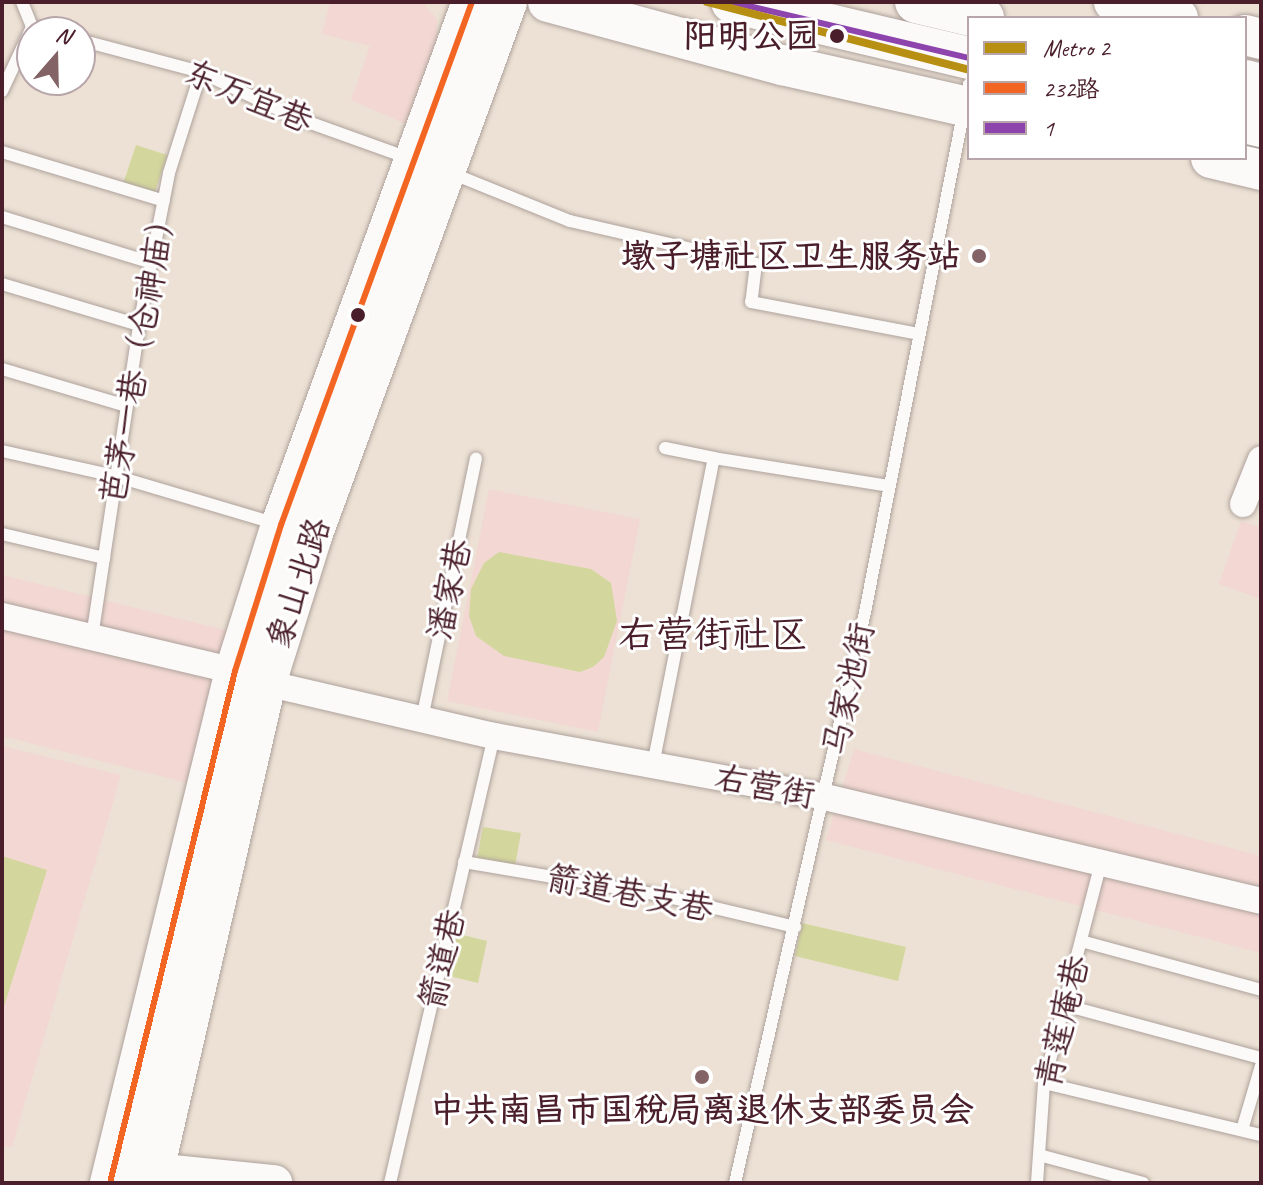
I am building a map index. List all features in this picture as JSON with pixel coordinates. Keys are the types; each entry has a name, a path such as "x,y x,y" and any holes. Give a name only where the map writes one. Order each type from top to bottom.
{"highway":[{"path":"732,2 967,58"},
{"path":"916,2 975,16"}],"main road":[{"name":"象山北路","path":"110,1183 250,677 312,536 430,166 472,2"},
{"name":"象山北路","path":"142,1179 281,525 430,166 507,2"},
{"path":"548,2 782,65 967,99"},
{"path":"1114,2 1170,16"},
{"path":"1219,160 1261,170"},
{"path":"142,1179 274,1183"}],"street":[{"path":"1243,504 1261,459"},
{"name":"右营街","path":"2,616 494,736 825,797 1261,901"}],"lane":[{"name":"东万宜巷","path":"96,44 201,72 294,117 430,166"},
{"path":"3,87 16,60"},
{"name":"芭茅一巷（仓神庙）","path":"92,637 139,325 164,201 201,72"},
{"name":"马家池街","path":"735,1183 825,797 967,99"},
{"path":"2,152 164,201"},
{"path":"430,166 570,221 756,264 751,302 919,334"},
{"path":"2,217 152,263"},
{"path":"2,284 139,325"},
{"path":"2,369 126,406"},
{"path":"665,448 889,486"},
{"path":"2,451 115,476 281,525"},
{"path":"653,765 714,458"},
{"name":"潘家巷","path":"422,719 476,459"},
{"path":"2,534 104,558"},
{"name":"箭道巷","path":"390,1183 494,736"},
{"name":"箭道巷支巷","path":"464,862 660,895 795,927"},
{"name":"青莲庵巷","path":"1037,1183 1044,1083 1101,862"},
{"path":"1081,941 1261,990"},
{"path":"1064,1005 1261,1058"},
{"path":"1242,1130 1261,1066"},
{"path":"1044,1083 1261,1135"},
{"path":"1039,1155 1143,1183"}],"shaded area":[{"path":"330,2 422,2 437,19 436,65 410,126 351,100 370,46 322,34"},
{"path":"489,489 640,519 598,732 447,701"},
{"path":"1241,521 1261,528 1261,599 1219,584"},
{"path":"2,575 258,638 216,790 2,736"},
{"path":"2,746 121,775 12,1147 2,1147"},
{"path":"854,749 1261,856 1261,953 826,840"}],"green space":[{"path":"136,145 167,155 154,195 123,184"},
{"path":"499,552 591,569 611,583 617,621 604,657 593,667 580,672 504,656 476,636 469,616 471,589 484,563"},
{"path":"483,827 521,833 515,866 477,859"},
{"path":"2,856 47,870 2,1013"},
{"path":"802,923 906,947 898,981 795,956"},
{"path":"455,933 487,941 478,983 445,975"}],"metro line":[{"name":"2","path":"707,2 967,69"}],"transit line":[{"name":"232路","path":"110,1183 235,671 281,525 472,2"},
{"name":"1","path":"732,2 967,58"}],"place":[{"name":"阳明公园","path":"837,36"},
{"name":"墩子塘社区卫生服务站","path":"979,256"},
{"name":"中共南昌市国税局离退休支部委员会","path":"702,1077"}],"district":[{"name":"右营街社区","path":"713,635"}]}
